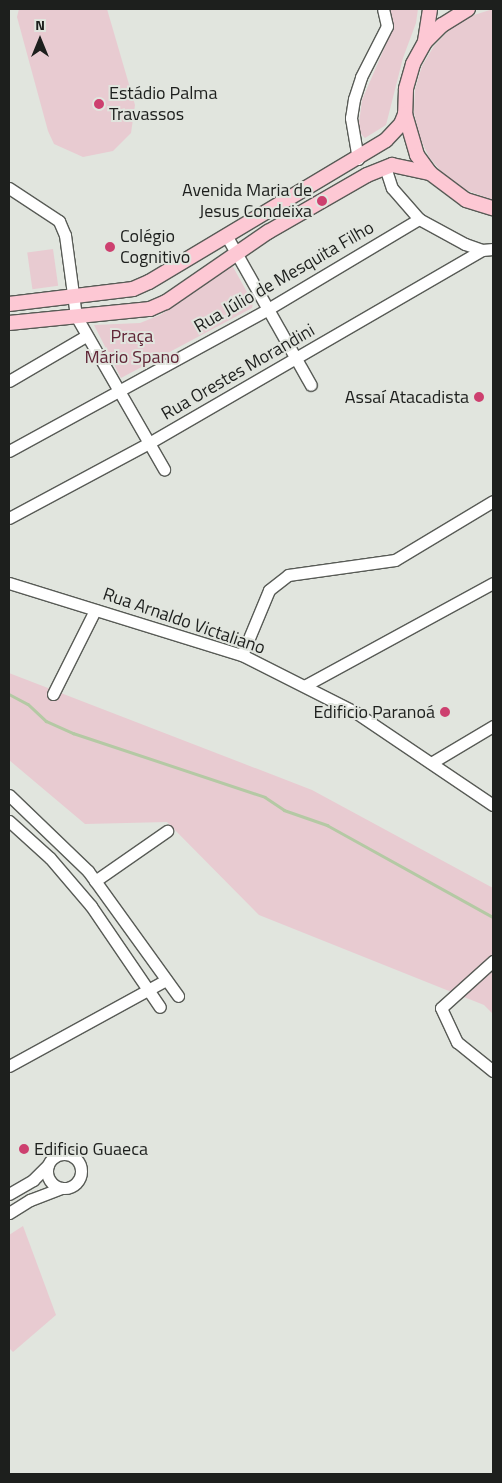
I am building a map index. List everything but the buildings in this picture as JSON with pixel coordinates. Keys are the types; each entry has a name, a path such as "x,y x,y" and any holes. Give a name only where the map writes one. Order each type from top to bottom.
{"main road":[{"path":"425,42 430,9"},
{"path":"468,9 442,25 425,42 413,64 406,89 405,114 417,155 430,173 466,200 493,208"},
{"path":"9,304 133,289 358,159 395,133 405,114"},
{"path":"9,323 127,313 166,302 236,252 385,167 412,167 430,173"}],"street":[{"path":"358,159 353,140 353,109 361,77 387,26 383,9"},
{"path":"385,167 392,188 419,219 438,232 488,250"},
{"path":"9,188 21,198 59,221 65,235 76,316 164,469"},
{"path":"9,201 21,198"},
{"name":"Rua Júlio de Mesquita Filho","path":"9,451 118,389 268,309 419,219"},
{"path":"226,235 295,360 311,385"},
{"name":"Rua Orestes Morandini","path":"9,518 149,443 488,250"},
{"path":"9,381 86,336"},
{"path":"242,656 269,590 276,582 288,575 395,560 493,502"},
{"name":"Rua Arnaldo Victaliano","path":"9,583 242,656 306,685 354,712 493,805"},
{"path":"306,685 493,583"},
{"path":"52,694 95,610"},
{"path":"430,763 493,726"},
{"path":"9,795 54,836 96,881 178,996"},
{"path":"9,821 50,858 91,906 160,1008"},
{"path":"96,881 167,831"},
{"path":"493,962 441,1008 457,1042 493,1071"},
{"path":"9,1066 166,980"},
{"path":"9,1192 33,1180 48,1164 61,1154 77,1160 81,1170 78,1181 30,1200 9,1212"},
{"path":"48,1164 50,1180 62,1188"}],"green space":[{"path":"19,9 107,9 135,105 131,133 113,151 83,157 54,144 48,131 17,17"},
{"path":"390,9 418,9 416,23 403,58 386,125 365,138 358,131 362,100 393,28"},
{"path":"493,9 493,200 463,189 444,175 429,157 419,136 414,112 415,89 422,66 434,46 450,29 471,16"},
{"path":"53,249 58,286 32,289 27,253"},
{"name":"Praça Mário Spano","path":"232,265 253,303 252,308 121,378 94,325 140,323 160,315"},
{"path":"9,673 312,790 493,888 493,1014 484,1005 259,915 167,822 85,824 9,760"},
{"path":"23,1226 56,1315 13,1352 9,1348 9,1235"}],"waterway":[{"path":"9,694 28,704 46,721 73,733 265,797 284,810 327,825 493,917"}],"place":[{"name":"Estádio Palma Travassos","path":"99,104"},
{"name":"Avenida Maria de Jesus Condeixa","path":"322,201"},
{"name":"Colégio Cognitivo","path":"110,247"},
{"name":"Assaí Atacadista","path":"479,397"},
{"name":"Edificio Paranoá","path":"445,712"},
{"name":"Edificio Guaeca","path":"24,1149"}]}
